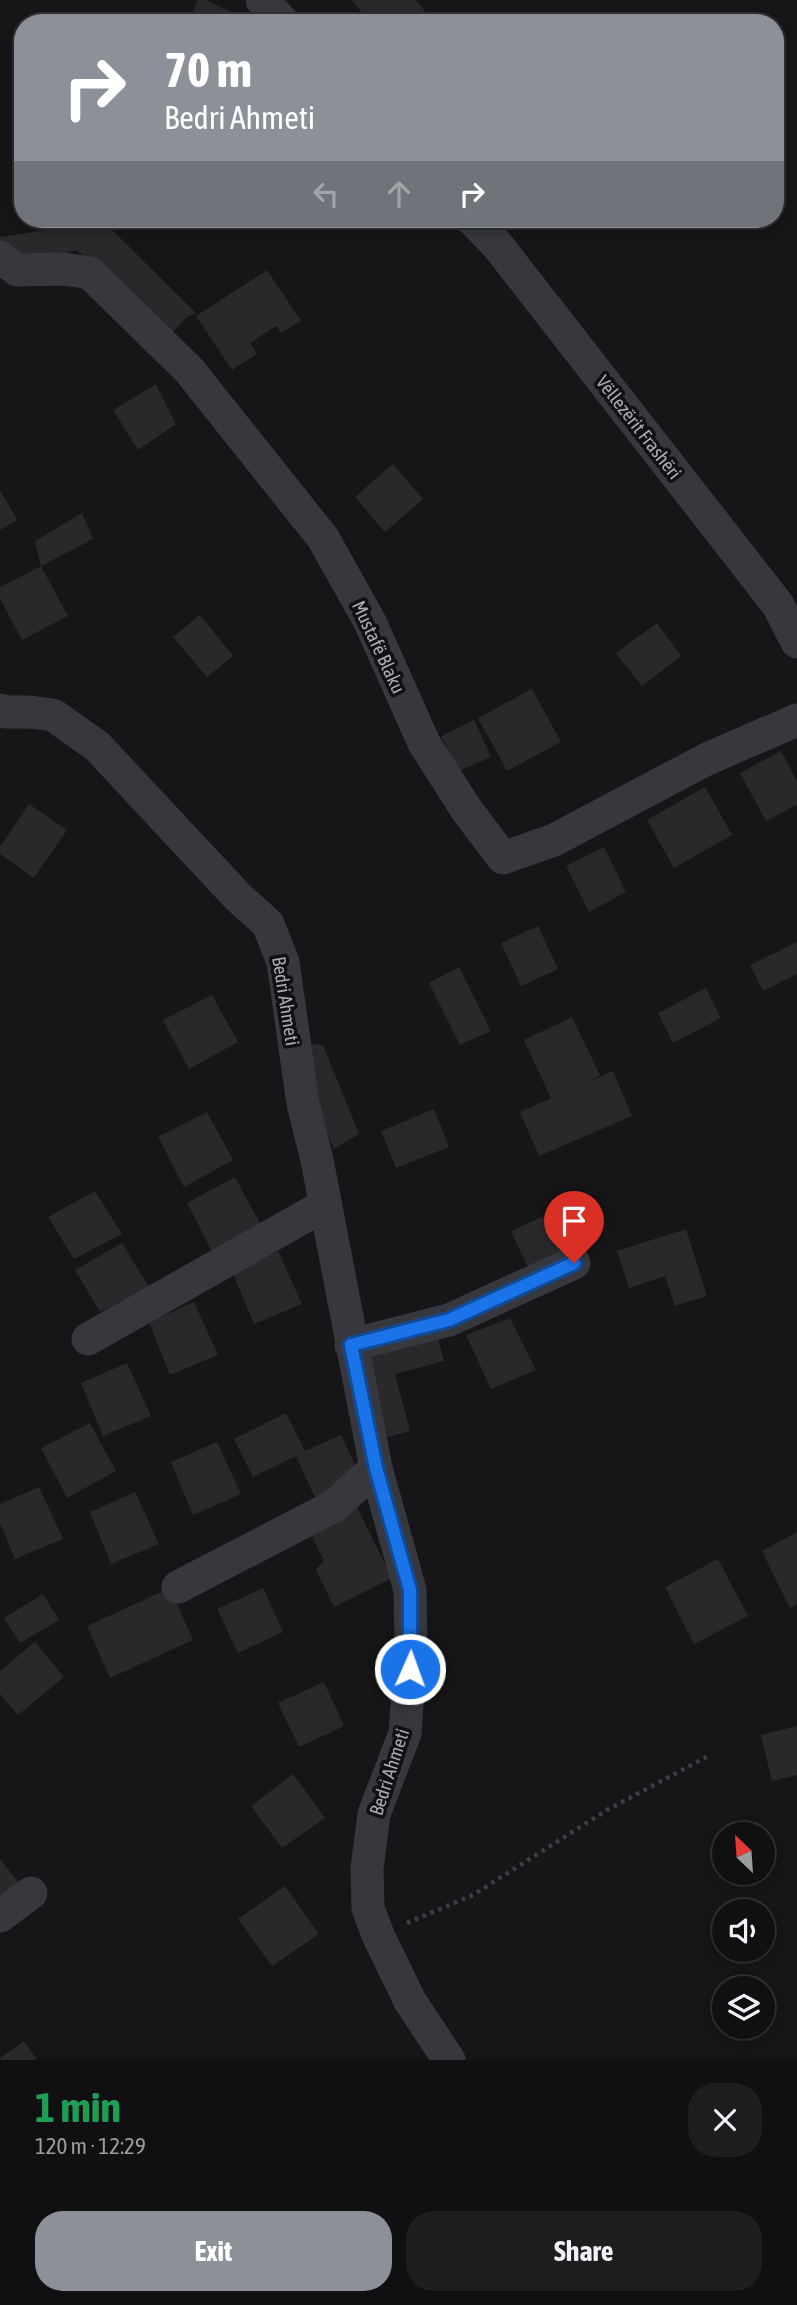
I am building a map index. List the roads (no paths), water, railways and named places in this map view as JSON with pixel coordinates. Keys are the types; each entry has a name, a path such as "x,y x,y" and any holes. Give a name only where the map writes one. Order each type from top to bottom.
{"street":[{"path":"262,0 275,14"},
{"name":"Vëllezërit Frashëri","path":"481,228 498,246 778,605 797,642"},
{"name":"Mustafë Blaku","path":"0,257 17,270 64,269 90,273 189,370 323,538 370,622 424,743 466,809 503,858 554,840 707,759 797,720"},
{"name":"Bedri Ahmeti","path":"0,710 53,715 97,746 237,897 268,924 283,962 303,1104 351,1345 376,1468 410,1590 411,1647 405,1733 374,1814 368,1868 368,1908 410,2001 449,2060"},
{"path":"88,1339 325,1205"},
{"path":"351,1345 449,1320 574,1263"},
{"path":"178,1587 334,1506 376,1468"},
{"path":"0,1916 31,1894"}]}
